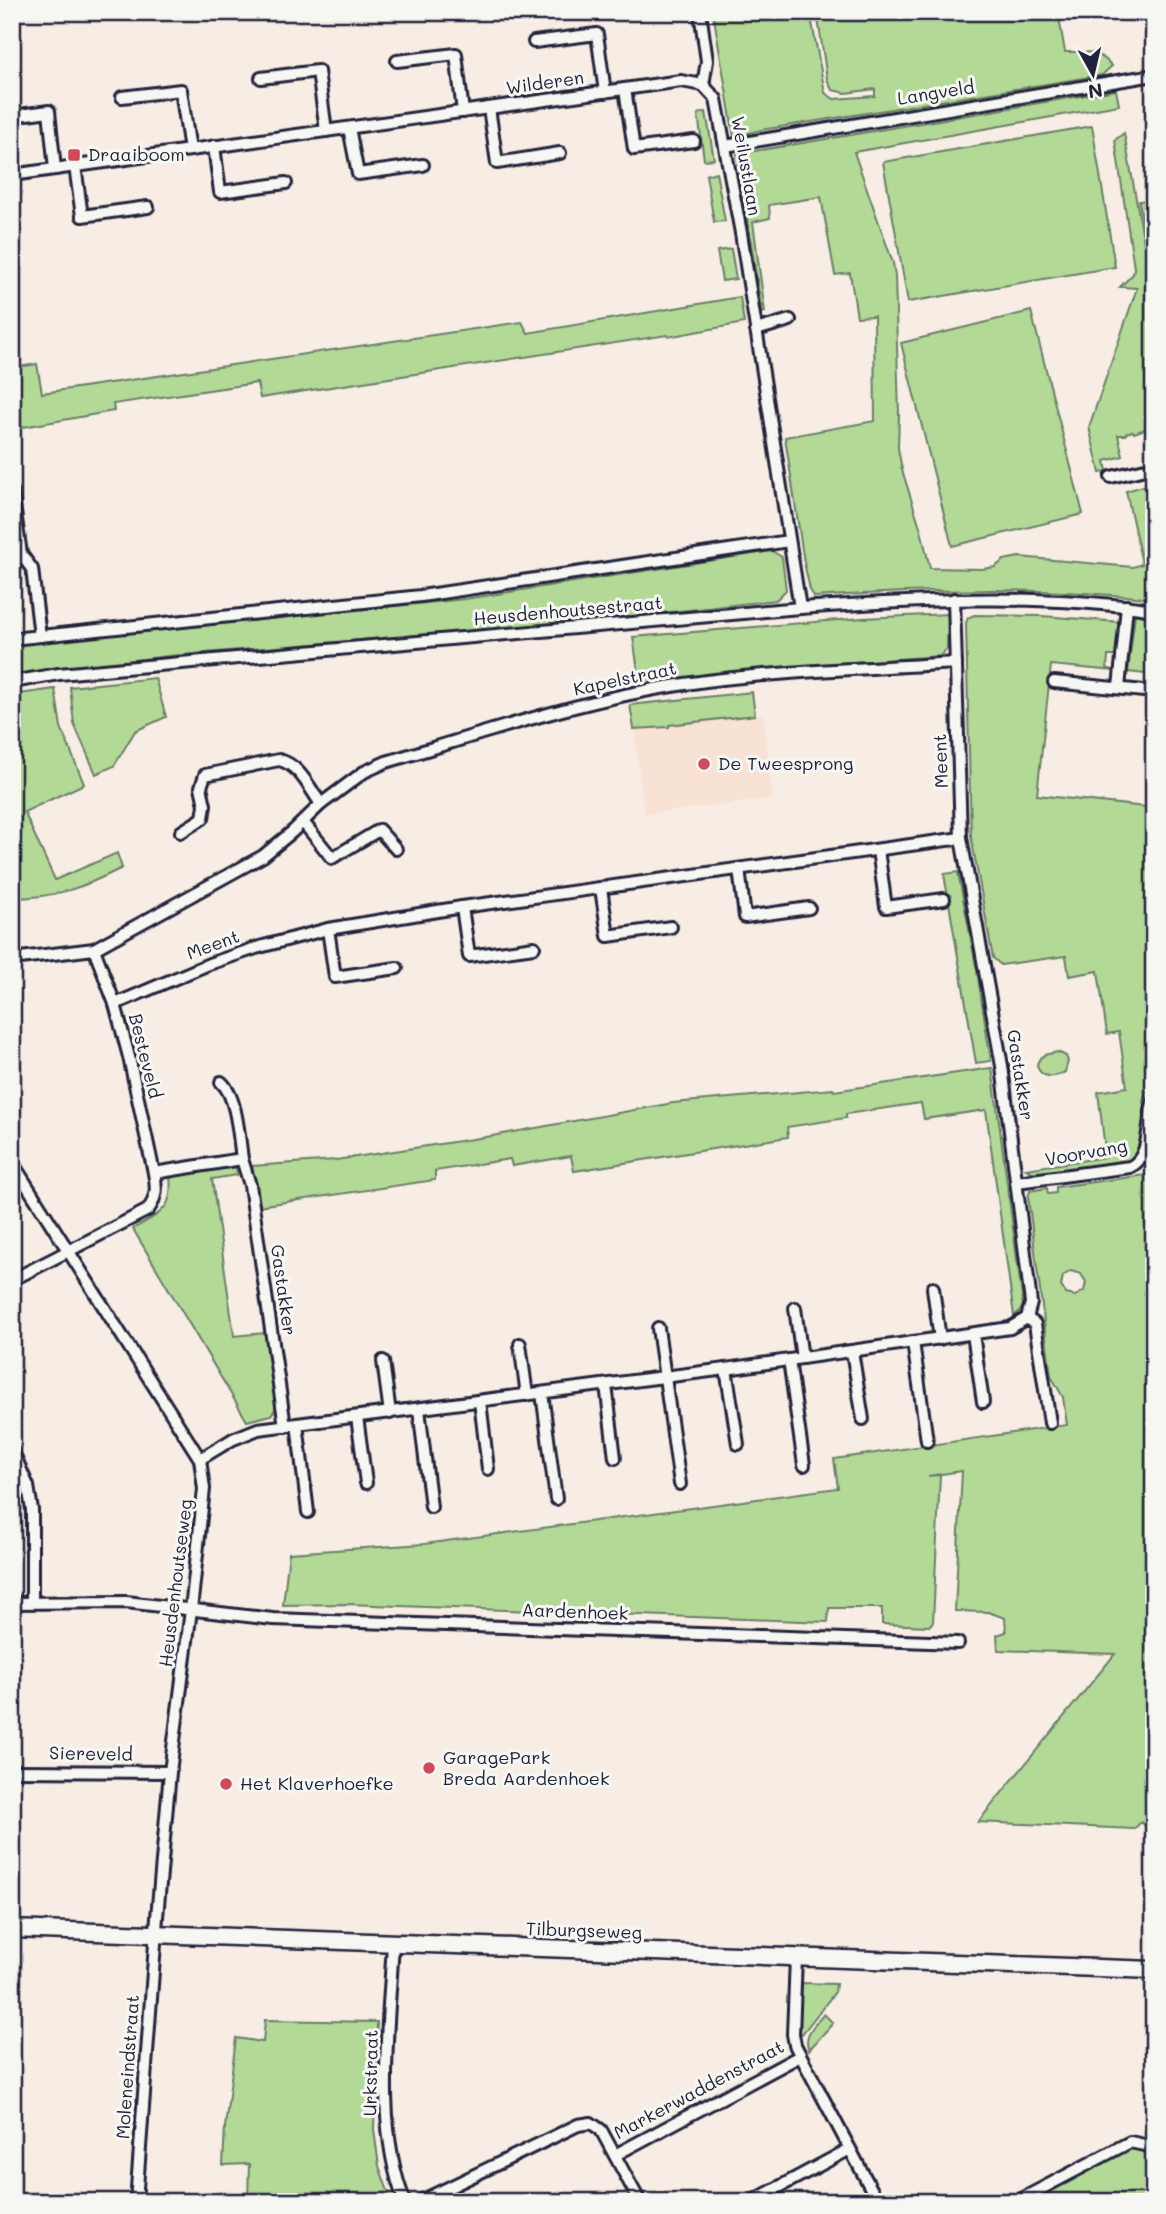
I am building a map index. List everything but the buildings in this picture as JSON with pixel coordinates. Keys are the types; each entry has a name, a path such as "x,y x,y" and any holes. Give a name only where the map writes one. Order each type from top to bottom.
{"main road":[{"name":"Tilburgseweg","path":"12,1929 1154,1970"}],"street":[{"path":"700,12 707,61 703,85"},
{"name":"Wilderen","path":"534,42 597,34 606,92"},
{"path":"397,61 456,54 463,112"},
{"path":"261,79 318,71 326,131"},
{"name":"Langveld","path":"725,146 1154,75"},
{"name":"Wilderen","path":"12,174 681,81 703,85"},
{"name":"Weilustlaan","path":"703,85 716,99 725,146 800,608"},
{"path":"625,89 635,149 694,141"},
{"path":"122,97 181,90 190,150"},
{"name":"Wilderen","path":"489,108 497,163 561,153"},
{"path":"12,116 49,111 55,169"},
{"path":"349,128 358,174 423,165"},
{"path":"214,146 220,192 286,183"},
{"path":"75,166 82,216 148,206"},
{"path":"756,330 790,320"},
{"path":"1111,477 1154,467"},
{"path":"12,491 21,554 32,569 40,636"},
{"name":"Heusdenhoutsestraat","path":"12,639 427,596 789,541"},
{"name":"Heusdenhoutsestraat","path":"12,682 112,669 800,608 1007,598 1154,610"},
{"name":"Meent","path":"114,1004 209,964 328,929 462,907 961,838 954,599"},
{"path":"1119,688 1127,606"},
{"name":"Kapelstraat","path":"12,959 94,949 263,856 321,804 364,772 386,762 581,705 685,684 956,663"},
{"path":"1054,682 1154,692"},
{"path":"181,832 203,818 205,805 201,787 205,775 279,760 294,767 321,804"},
{"path":"303,822 332,858 379,830 396,849"},
{"name":"Gastakker","path":"961,838 1002,1066 1031,1303 1027,1318 1035,1324 1050,1423"},
{"path":"878,850 886,907 944,899"},
{"path":"739,869 745,917 809,908"},
{"path":"601,888 608,936 671,927"},
{"path":"462,907 469,956 534,947"},
{"path":"328,929 335,977 397,968"},
{"name":"Besteveld","path":"69,1252 148,1210 155,1200 155,1173 129,1057 94,949"},
{"path":"155,1173 242,1159 233,1106 227,1088 221,1082"},
{"name":"Voorvang","path":"1017,1182 1138,1164 1143,1156 1154,1100"},
{"name":"Gastakker","path":"242,1159 250,1185 307,1512"},
{"name":"Heusdenhoutseweg","path":"12,1162 200,1459 204,1489 170,1772 155,1935"},
{"path":"12,1280 69,1252"},
{"path":"933,1288 940,1339"},
{"path":"795,1308 802,1358"},
{"path":"200,1459 233,1439 258,1429 940,1339 1010,1328 1027,1318"},
{"path":"658,1328 680,1484"},
{"path":"973,1334 983,1402"},
{"path":"913,1342 927,1441"},
{"path":"520,1344 527,1395"},
{"path":"852,1351 863,1419"},
{"path":"789,1360 804,1465"},
{"path":"383,1361 390,1413"},
{"path":"726,1369 738,1444"},
{"path":"606,1385 615,1458"},
{"path":"542,1393 556,1499"},
{"path":"480,1401 488,1469"},
{"path":"419,1409 431,1507"},
{"path":"357,1417 366,1483"},
{"path":"12,1450 28,1486 32,1510 32,1602"},
{"name":"Aardenhoek","path":"12,1603 126,1602 273,1619 958,1643"},
{"name":"Siereveld","path":"12,1771 170,1772"},
{"name":"Moleneindstraat","path":"136,2202 155,1935"},
{"name":"Urkstraat","path":"393,1943 386,2098 391,2152 397,2183 405,2202"},
{"path":"796,1958 793,2034 800,2056 878,2202"},
{"name":"Markerwaddenstraat","path":"615,2155 800,2056"},
{"path":"419,2202 578,2126 591,2123 601,2130 640,2202"},
{"path":"1016,2202 1130,2142 1154,2147"},
{"path":"751,2202 850,2149"}],"shaded area":[{"name":"De Tweesprong","path":"763,714 773,799 644,814 634,729"}],"green space":[{"path":"713,12 810,12 825,93 834,99 875,96 875,89 846,93 832,90 827,79 817,12 1058,12 1065,52 1096,54 1112,66 1102,75 761,130 734,137"},
{"path":"1116,90 1119,105 854,152 893,263 898,448 930,568 982,569 995,567 1004,560 1019,557 1133,567 1142,564 1126,491 1154,483 1154,599 1069,592 984,590 814,597 804,562 785,437 875,421 874,316 857,317 850,273 835,275 821,197 769,205 770,218 753,222 765,312 762,313 737,154"},
{"path":"706,112 714,159 704,160 698,114"},
{"path":"1092,126 1115,267 908,302 883,162"},
{"path":"1124,133 1147,259 1139,201 1154,199 1154,426 1118,435 1123,456 1105,461 1107,471 1100,473 1089,427 1137,288 1120,287 1133,274 1134,268 1115,140"},
{"path":"716,172 725,221 714,222 706,175"},
{"path":"731,249 736,279 722,281 717,251"},
{"path":"740,297 744,323 668,337 667,335 260,398 257,383 113,404 114,411 12,429 12,368 37,364 42,393 522,322 528,333"},
{"path":"1031,311 1083,514 952,546 901,343"},
{"path":"772,551 782,557 786,590 776,600 600,620 168,656 12,675 12,645 465,599"},
{"path":"948,614 947,649 940,656 785,667 640,684 633,637 863,618"},
{"path":"1135,614 1154,617 1154,675 1128,672"},
{"path":"974,615 1042,616 1120,622 1116,656 1108,656 1107,668 1115,671 1051,665 1037,795 1154,808 1154,1085 1144,1098 1143,1103 1147,1104 1138,1153 1130,1162 1036,1174 1026,1169 1106,1157 1098,1092 1127,1087 1119,1032 1107,1034 1098,971 1069,976 1066,956 1001,965 993,958 971,836 966,623 968,618"},
{"path":"155,678 166,717 135,731 114,766 96,774 74,724 70,687"},
{"path":"55,689 61,727 84,784 24,812 55,880 117,853 122,868 69,890 42,896 12,898 12,695"},
{"path":"752,692 755,715 634,729 630,705"},
{"path":"958,872 991,1061 976,1063 944,874"},
{"path":"1058,1052 1066,1056 1068,1061 1065,1072 1052,1076 1041,1073 1037,1065 1040,1059 1044,1055"},
{"path":"992,1068 1023,1305 1014,1316 986,1110 924,1119 921,1103 846,1114 846,1118 787,1127 788,1137 574,1171 571,1156 512,1166 510,1159 435,1171 435,1180 258,1206 252,1166 336,1160 492,1136 673,1103 834,1091"},
{"path":"236,1167 237,1175 212,1179 234,1336 265,1333 276,1408 271,1415 247,1421 133,1229 163,1210 170,1197 170,1176"},
{"path":"1154,1174 1154,1833 1141,1822 1134,1829 978,1822 1115,1654 998,1650 997,1635 1006,1632 1005,1618 988,1612 955,1611 962,1471 928,1476 940,1475 933,1622 929,1626 882,1624 882,1608 829,1608 828,1622 347,1604 283,1605 289,1553 424,1544 838,1488 834,1459 1067,1425 1063,1397 1051,1376 1028,1197 1030,1191 1047,1188 1048,1194 1056,1193 1056,1187","holes":["1071,1271 1081,1274 1086,1282 1084,1291 1075,1296 1066,1294 1061,1286 1063,1276"]},
{"path":"802,1983 836,1984 835,1992 802,2034 799,2032"},
{"path":"824,2014 833,2023 809,2050 808,2035"},
{"path":"265,2020 377,2022 374,2130 379,2166 389,2194 386,2202 248,2202 249,2164 223,2165 236,2038 263,2042"},
{"path":"1137,2148 1154,2151 1154,2202 1028,2202 1127,2150"}],"place":[{"name":"Draaiboom","path":"74,155"},
{"name":"De Tweesprong","path":"704,764"},
{"name":"GaragePark Breda Aardenhoek","path":"429,1768"},
{"name":"Het Klaverhoefke","path":"226,1784"}]}
